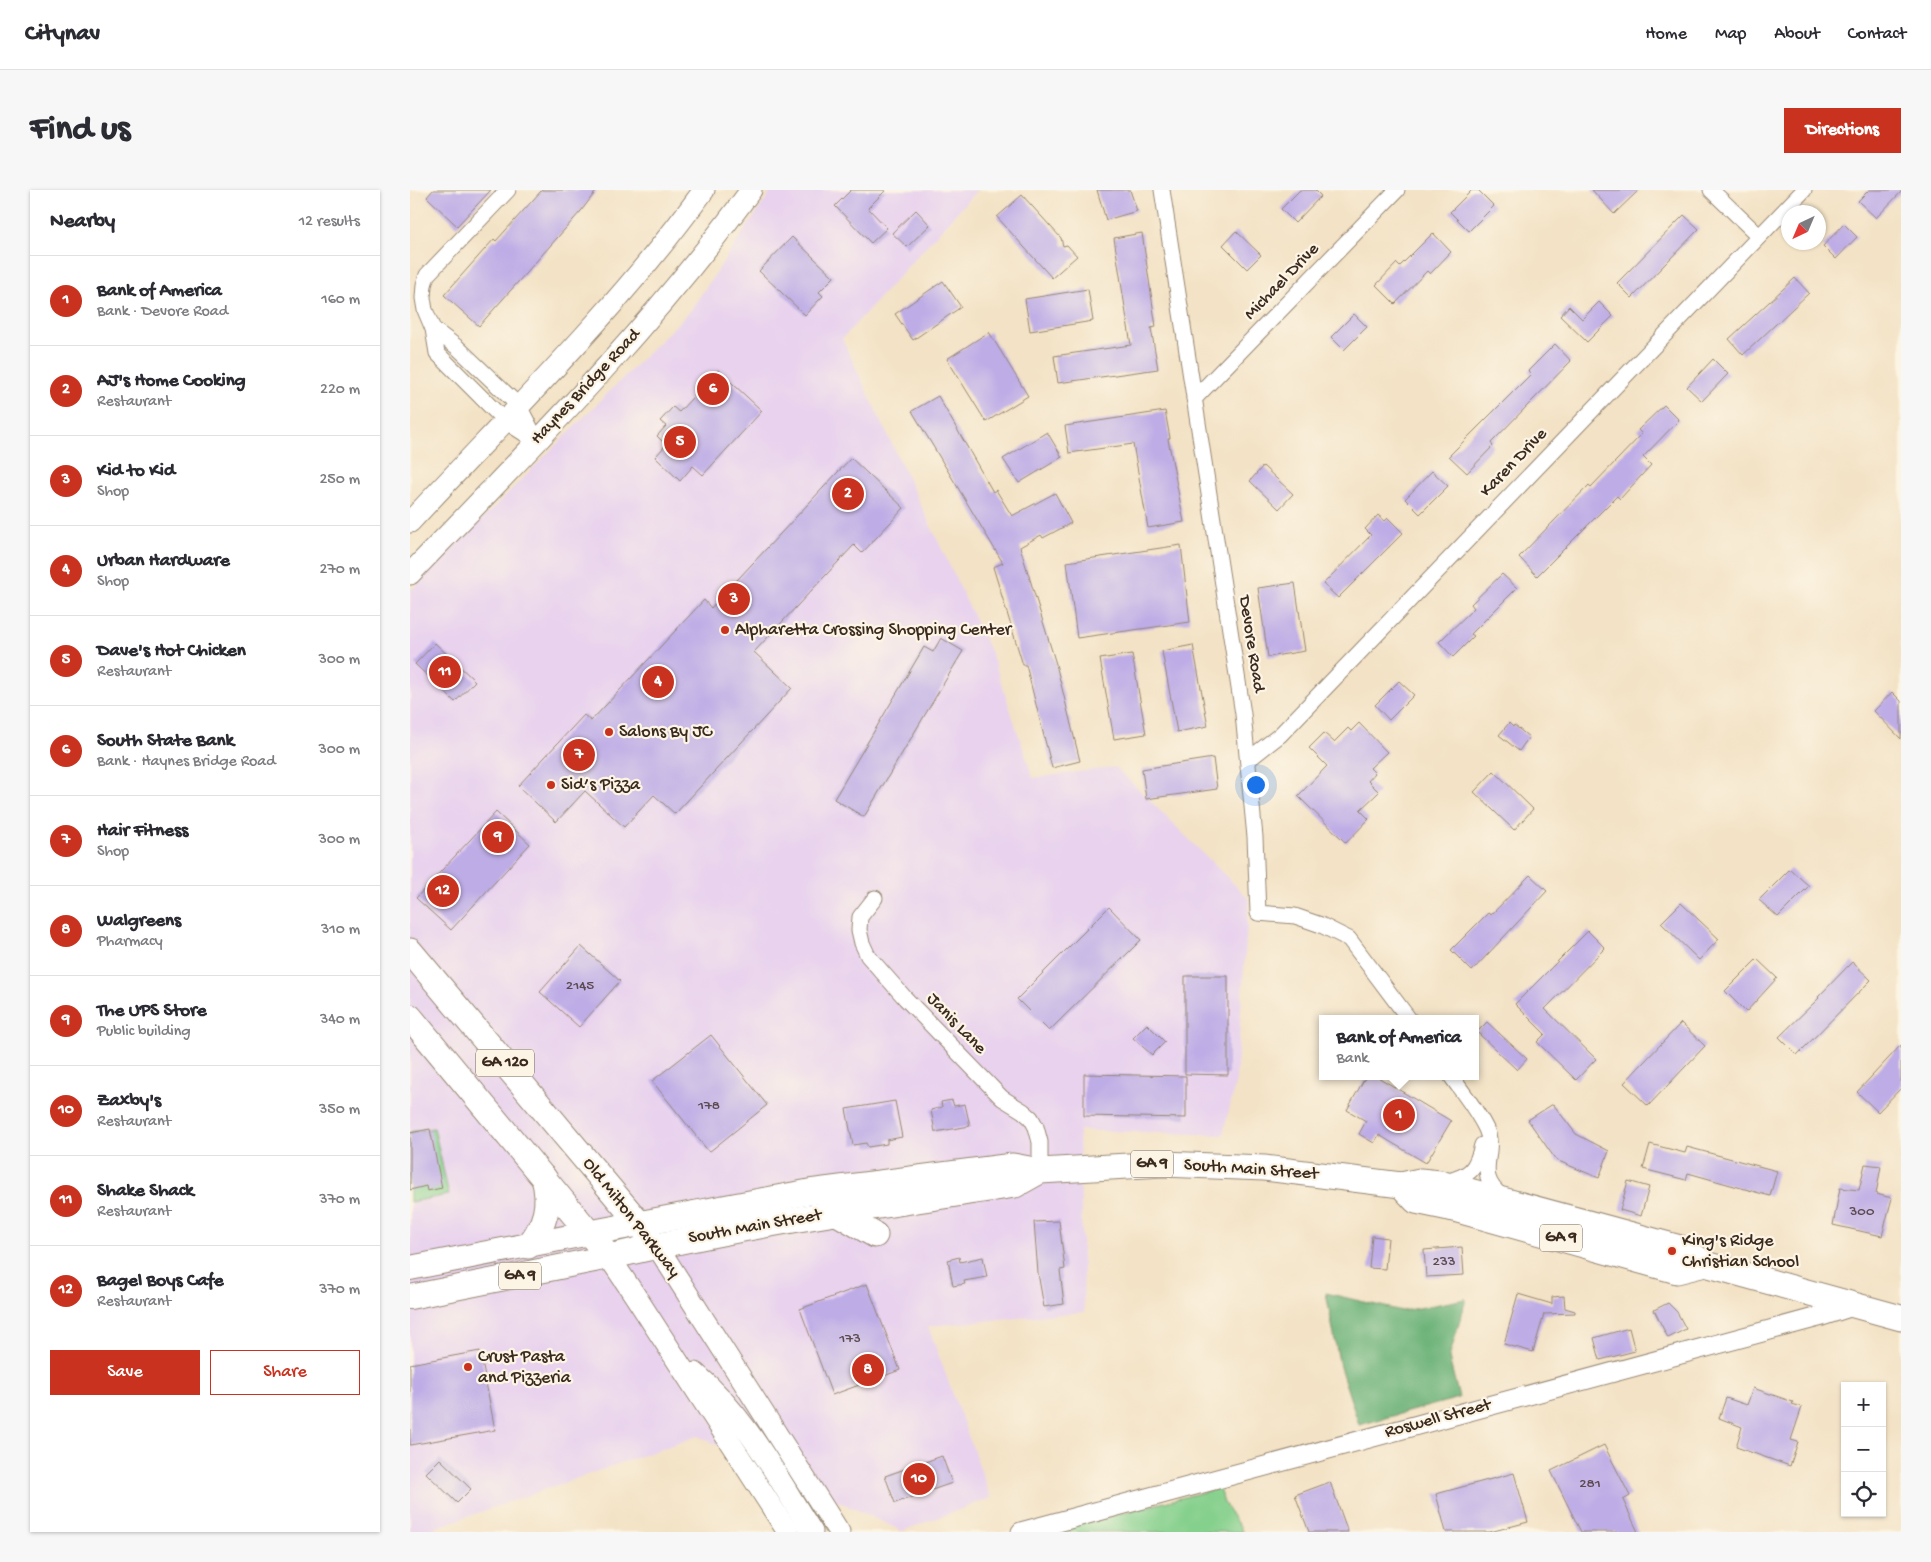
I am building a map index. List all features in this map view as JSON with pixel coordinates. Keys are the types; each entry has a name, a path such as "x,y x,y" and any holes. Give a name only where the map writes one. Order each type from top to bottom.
{"highway":[{"name":"Old Milton Parkway","path":"410,951 657,1246"},
{"name":"GA 120","path":"410,1017 609,1257"},
{"name":"South Main Street","path":"590,1233 808,1192 896,1179 1013,1166 1040,1171 1163,1164 1264,1168 1401,1185 1420,1180 1440,1183 1684,1249 1706,1264 1901,1318"},
{"name":"South Main Street","path":"609,1257 739,1229 836,1212 1015,1185 1040,1171"},
{"path":"528,1246 541,1228 545,1218 547,1195 544,1178"},
{"name":"South Main Street","path":"1401,1185 1416,1201 1472,1214 1677,1271 1706,1264"},
{"path":"836,1212 875,1235"}],"main road":[{"name":"Haynes Bridge Road","path":"410,522 630,283 704,190"},
{"name":"Haynes Bridge Road","path":"410,574 659,308 722,230 751,190"},
{"name":"South Main Street","path":"410,1268 590,1233"},
{"name":"Old Milton Parkway","path":"657,1246 839,1532"},
{"name":"South Main Street","path":"410,1296 609,1257"},
{"path":"609,1257 788,1532"},
{"path":"680,1364 707,1384 735,1414 812,1532"}],"street":[{"path":"508,190 427,275 423,298 425,310 433,329 437,352 512,413"},
{"name":"Devore Road","path":"1162,190 1242,704 1255,837 1258,913 1295,916 1321,925 1349,939 1406,1015"},
{"name":"Michael Drive","path":"1194,399 1397,190"},
{"path":"1712,190 1759,236"},
{"name":"Karen Drive","path":"1248,760 1280,735 1804,190"},
{"path":"433,329 457,347 536,441"},
{"name":"Janis Lane","path":"875,898 860,917 859,930 868,956 905,998 1002,1098 1031,1118 1036,1127 1040,1142 1040,1171"},
{"path":"1454,1080 1487,1129 1489,1141 1486,1172 1491,1185 1508,1201"},
{"path":"1440,1183 1462,1178 1475,1166 1487,1129"},
{"name":"Roswell Street","path":"1021,1532 1822,1316 1853,1306"}],"shaded area":[{"path":"772,190 977,190 842,339 992,655 1033,778 1116,767 1249,899 1236,1080 1223,1135 1079,1130 1084,1312 928,1326 991,1498 902,1531 698,1436 423,1532 410,1532 410,591 690,311"}],"green space":[{"path":"434,1128 449,1195 410,1202 410,1132"},
{"path":"1326,1293 1402,1311 1466,1299 1449,1358 1459,1398 1359,1425 1340,1367"},
{"path":"1219,1488 1224,1503 1243,1532 1058,1532 1079,1524"}],"building":[{"path":"433,190 491,190 457,226 427,197"},
{"path":"542,190 597,190 581,211 479,326 444,295 494,239 496,241"},
{"path":"851,190 886,190 868,208 887,228 871,243 835,206"},
{"path":"1097,190 1130,190 1137,211 1106,220"},
{"path":"1300,190 1315,190 1321,196 1295,223 1281,209"},
{"path":"1472,190 1478,190 1494,206 1469,231 1450,212"},
{"path":"1592,190 1639,190 1614,214"},
{"path":"1869,190 1901,190 1901,192 1876,218 1858,201"},
{"path":"1022,195 1061,238 1063,246 1067,245 1077,256 1052,278 997,217"},
{"path":"916,210 930,225 907,247 892,233"},
{"path":"1684,215 1699,229 1632,298 1617,283"},
{"path":"1844,224 1857,237 1836,259 1826,249 1826,243"},
{"path":"1236,231 1261,255 1247,269 1223,245"},
{"path":"1142,233 1156,327 1151,328 1158,369 1058,383 1054,356 1131,345 1114,238"},
{"path":"1433,233 1451,252 1430,274 1427,271 1395,304 1376,285 1397,263 1400,266"},
{"path":"792,237 834,277 819,292 823,296 805,315 759,271"},
{"path":"1795,278 1809,293 1743,355 1729,339"},
{"path":"943,281 961,307 913,340 895,314"},
{"path":"1088,289 1093,321 1030,331 1025,299"},
{"path":"1599,302 1613,316 1587,342 1560,316 1569,306 1582,319"},
{"path":"1354,314 1367,327 1344,350 1331,337"},
{"path":"989,332 1028,396 986,422 947,359"},
{"path":"1555,344 1571,361 1491,443 1493,446 1467,473 1449,456 1531,374 1528,371"},
{"path":"1713,359 1728,374 1702,401 1687,387"},
{"path":"718,370 762,411 703,475 693,466 680,481 655,457 666,445 657,436 666,426 660,421 673,407 679,412"},
{"path":"938,396 993,492 996,490 1012,516 1055,493 1071,523 1043,538 1041,535 1020,547 1056,664 1080,761 1052,768 1026,665 1023,665 993,567 1003,563 912,411"},
{"path":"1664,405 1679,420 1643,457 1651,465 1620,499 1617,496 1537,576 1519,557 1642,434 1638,430"},
{"path":"1165,411 1170,438 1168,439 1184,522 1148,528 1133,444 1069,453 1065,426"},
{"path":"1047,432 1062,457 1019,483 1003,459"},
{"name":"Alpharetta Crossing Shopping Center","path":"851,458 904,508 862,553 854,545 754,652 792,688 675,814 654,795 624,827 585,791 556,822 518,786 584,715 591,721 704,600 711,608"},
{"path":"1263,466 1293,494 1279,509 1250,481"},
{"path":"1432,471 1448,486 1420,514 1405,499"},
{"path":"1378,515 1385,521 1388,518 1403,533 1338,598 1323,584 1371,535 1365,529"},
{"path":"1181,545 1190,622 1077,638 1067,562"},
{"path":"1502,574 1517,588 1471,634 1474,636 1453,657 1439,642 1474,608 1471,604"},
{"path":"1295,583 1305,651 1268,657 1258,588"},
{"path":"941,638 963,651 864,817 834,799 924,647 933,652"},
{"path":"435,643 475,681 455,702 415,664"},
{"path":"1193,645 1208,726 1177,732 1162,651"},
{"path":"1132,654 1146,734 1114,739 1100,659"},
{"path":"1399,681 1414,695 1389,720 1375,705"},
{"path":"1892,692 1901,701 1901,739 1874,711"},
{"path":"1359,723 1387,752 1370,768 1375,773 1368,781 1379,792 1360,810 1369,819 1346,843 1298,796 1327,766 1309,748 1324,733 1334,742 1348,728 1351,731"},
{"path":"1509,723 1529,737 1519,751 1499,735"},
{"path":"1213,758 1217,789 1146,799 1142,769"},
{"path":"1494,771 1533,809 1514,830 1474,792"},
{"path":"496,812 530,844 451,930 416,898"},
{"path":"1790,869 1809,886 1778,917 1759,900"},
{"path":"1530,875 1547,891 1472,971 1451,950 1488,913 1491,915"},
{"path":"1681,903 1719,939 1699,960 1661,923"},
{"path":"1109,907 1141,940 1049,1031 1017,999"},
{"path":"1588,931 1605,948 1545,1009 1596,1059 1576,1080 1537,1042 1545,1034 1515,1004"},
{"path":"581,946 620,981 579,1027 540,992"},
{"path":"1757,959 1777,978 1746,1012 1725,991"},
{"path":"1852,962 1871,980 1797,1055 1779,1037"},
{"path":"1185,976 1228,976 1228,1075 1185,1074"},
{"path":"1487,1022 1527,1059 1517,1070 1479,1034 1479,1030"},
{"path":"1681,1023 1705,1046 1648,1106 1624,1083"},
{"path":"1147,1024 1165,1042 1152,1055 1133,1038"},
{"path":"711,1035 767,1105 709,1152 652,1081"},
{"path":"1901,1045 1901,1088 1878,1112 1857,1092"},
{"path":"1084,1074 1186,1076 1186,1118 1084,1116"},
{"path":"1364,1080 1383,1080 1451,1121 1426,1163 1379,1135 1374,1143 1359,1134 1366,1121 1347,1110"},
{"path":"952,1100 954,1106 965,1104 970,1126 935,1132 931,1110 942,1107 941,1102"},
{"path":"895,1101 902,1137 887,1140 887,1144 868,1147 866,1143 853,1145 846,1109"},
{"path":"1553,1104 1576,1134 1609,1151 1599,1178 1556,1160 1528,1120"},
{"path":"430,1129 442,1188 427,1191 426,1186 410,1190 410,1133"},
{"path":"1650,1144 1685,1153 1687,1147 1777,1171 1770,1196 1688,1173 1686,1180 1643,1169"},
{"path":"1865,1164 1881,1166 1876,1194 1892,1198 1882,1236 1833,1225 1840,1188 1859,1190"},
{"path":"1628,1181 1649,1187 1641,1216 1620,1210"},
{"path":"1059,1221 1065,1269 1060,1270 1064,1304 1044,1307 1038,1273 1034,1222"},
{"path":"1372,1236 1388,1238 1385,1269 1369,1268"},
{"path":"1462,1247 1464,1275 1426,1277 1424,1250"},
{"path":"959,1257 960,1262 983,1257 987,1277 964,1281 965,1284 953,1286 948,1260"},
{"path":"867,1284 900,1370 832,1395 800,1309"},
{"path":"1518,1294 1552,1304 1552,1297 1564,1296 1565,1308 1575,1311 1575,1313 1544,1314 1533,1352 1504,1344"},
{"path":"1668,1303 1677,1312 1686,1329 1668,1338 1654,1310"},
{"path":"1629,1328 1635,1351 1600,1360 1594,1338"},
{"path":"480,1351 495,1430 410,1445 410,1364"},
{"path":"1753,1388 1802,1407 1791,1440 1798,1442 1790,1466 1736,1447 1742,1427 1719,1418 1726,1398 1747,1405"},
{"path":"1604,1445 1630,1496 1623,1500 1638,1532 1581,1532 1551,1471"},
{"path":"942,1456 952,1483 895,1503 885,1476"},
{"path":"440,1459 471,1489 457,1503 426,1473"},
{"path":"1514,1473 1528,1522 1490,1532 1446,1532 1436,1494"},
{"path":"1330,1482 1348,1532 1309,1532 1295,1495"}],"place":[{"name":"South State Bank","path":"713,389"},
{"name":"Dave's Hot Chicken","path":"680,442"},
{"name":"AJ's Home Cooking","path":"848,494"},
{"name":"Kid to Kid","path":"734,599"},
{"name":"Alpharetta Crossing Shopping Center","path":"725,630"},
{"name":"Shake Shack","path":"445,672"},
{"name":"Urban Hardware","path":"658,682"},
{"name":"Salons By JC","path":"609,732"},
{"name":"Hair Fitness","path":"579,755"},
{"name":"Sid’s Pizza","path":"551,785"},
{"name":"The UPS Store","path":"498,837"},
{"name":"Bagel Boys Cafe","path":"443,891"},
{"name":"Bank of America","path":"1399,1115"},
{"name":"King's Ridge Christian School","path":"1672,1251"},
{"name":"Crust Pasta and Pizzeria","path":"468,1367"},
{"name":"Walgreens","path":"868,1370"},
{"name":"Zaxby's","path":"919,1479"}]}
